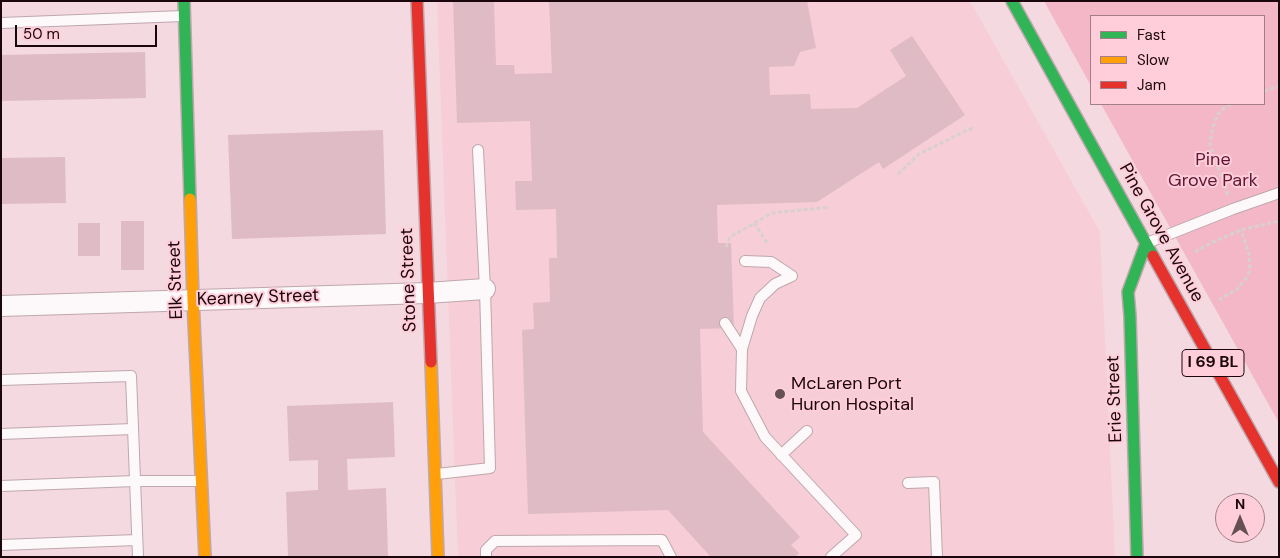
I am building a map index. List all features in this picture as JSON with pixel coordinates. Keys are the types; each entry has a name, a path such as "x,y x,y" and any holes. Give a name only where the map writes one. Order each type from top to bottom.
{"street":[{"name":"Elk Street","path":"184,1 193,300 205,557"},
{"name":"Stone Street","path":"417,1 438,557"},
{"name":"Pine Grove Avenue","path":"1012,1 1279,482"},
{"name":"Erie Street","path":"1137,557 1128,292 1146,243"},
{"name":"Kearney Street","path":"1,306 427,293 485,289"}],"lane":[{"path":"1,23 185,16"},
{"path":"434,474 490,468 485,289 478,150"},
{"path":"1146,243 1232,209 1279,193"},
{"path":"745,261 771,262 792,276 775,284 760,298 752,316 742,350 741,391 765,437 856,535 831,557"},
{"path":"725,323 742,350"},
{"path":"1,380 131,376 138,557"},
{"path":"1,434 133,429"},
{"path":"781,454 807,431"},
{"path":"1,486 135,481 202,481"},
{"path":"908,483 934,482 938,557"},
{"path":"1,544 137,540"},
{"path":"486,557 486,550 495,541 662,540 671,557"}],"path":[{"path":"1265,91 1279,86"},
{"path":"1228,195 1210,142 1215,120 1219,113 1229,105"},
{"path":"898,174 920,154 974,127"},
{"path":"726,246 730,237 772,213 830,207"},
{"path":"1195,252 1212,242 1241,230 1279,221"},
{"path":"754,224 768,244"},
{"path":"1219,300 1237,289 1249,272 1249,254 1241,230"}],"shaded area":[{"name":"McLaren Port Huron Hospital","path":"437,1 970,1 1100,232 1115,557 458,557"}],"green space":[{"name":"Pine Grove Park","path":"1044,1 1279,1 1279,423 1102,105 1265,105 1265,15 1090,15 1090,84"}],"building":[{"path":"453,1 494,1 496,65 514,65 515,74 552,73 549,1 807,1 816,48 800,52 794,66 769,67 770,95 810,94 811,109 857,108 906,76 890,50 912,36 965,115 883,169 879,162 817,202 717,205 718,243 731,243 734,328 700,329 703,432 800,537 791,545 799,553 795,557 711,557 668,510 528,514 522,330 534,329 533,303 550,302 549,258 557,258 556,209 516,210 515,181 532,181 530,121 457,123"},
{"path":"145,52 146,98 1,101 1,55"},
{"path":"383,130 386,234 232,239 228,135"},
{"path":"65,157 66,203 1,204 1,158"},
{"path":"121,221 144,221 144,270 121,270"},
{"path":"78,223 100,223 100,256 78,256"},
{"path":"393,402 395,457 347,459 348,490 386,488 388,557 288,557 286,492 318,490 318,460 289,461 287,406"}],"traffic: fast":[{"path":"184,1 190,199"},
{"path":"1012,1 1153,256"},
{"path":"1137,557 1128,292 1146,243"}],"traffic: slow":[{"path":"190,199 205,557"},
{"path":"431,362 438,557"}],"traffic: jam":[{"path":"417,1 431,362"},
{"path":"1153,256 1279,482"}],"place":[{"name":"McLaren Port Huron Hospital","path":"780,394"}]}
